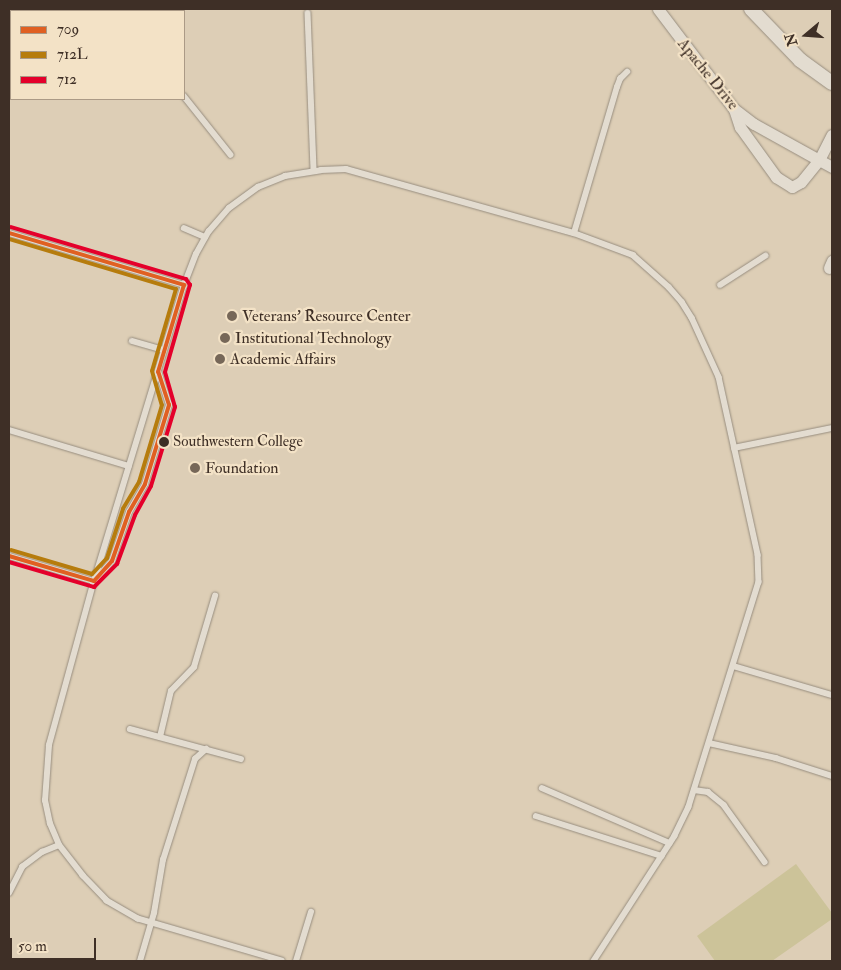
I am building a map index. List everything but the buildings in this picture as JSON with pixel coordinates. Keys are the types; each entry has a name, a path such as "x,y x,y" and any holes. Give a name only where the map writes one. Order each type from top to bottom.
{"street":[{"name":"Apache Drive","path":"658,9 734,109 754,124 832,167"},
{"path":"751,9 800,60 832,82"},
{"path":"734,109 740,127 776,177 792,187 801,182 819,160 832,136"}],"lane":[{"path":"308,13 314,171"},
{"path":"574,233 617,87 627,72"},
{"path":"185,97 231,155"},
{"path":"282,961 138,919 108,901 83,876 59,845 50,824 45,801 49,745 94,582 184,285 196,254 205,237 229,208 258,187 285,176 314,171 346,169 574,233 633,256 669,287 682,302 692,318 719,377 758,555 759,582 689,807 662,856 594,961"},
{"path":"184,228 205,237"},
{"path":"9,234 184,285"},
{"path":"720,285 765,256"},
{"path":"132,341 164,350"},
{"path":"94,582 112,561 129,512 145,484 169,405 158,372"},
{"path":"734,448 832,428"},
{"path":"9,430 129,466"},
{"path":"9,556 94,582"},
{"path":"160,737 171,690 194,666 215,596"},
{"path":"733,666 832,695"},
{"path":"130,729 241,759"},
{"path":"709,743 776,758 832,776"},
{"path":"140,961 163,860 195,759 206,749"},
{"path":"542,788 670,843"},
{"path":"694,790 708,792 724,805 765,862"},
{"path":"536,816 662,856"},
{"path":"9,893 22,867 42,852 59,845"},
{"path":"296,961 311,912"}],"shaded area":[{"path":"796,864 832,913 832,919 772,961 715,961 697,936"}],"transit line":[{"name":"712","path":"9,562 94,587 117,564 135,515 151,486 175,407 165,372 190,285 186,279 11,227"},
{"name":"709","path":"9,233 184,285"},
{"name":"712L","path":"9,239 176,289 152,371 162,405 139,482 123,509 107,558 92,574 11,550"},
{"name":"709","path":"94,581 112,561 129,512 145,484 169,405 158,372 184,285"},
{"name":"709","path":"9,556 94,581"}],"place":[{"name":"Veterans’ Resource Center","path":"232,316"},
{"name":"Institutional Technology","path":"225,338"},
{"name":"Academic Affairs","path":"220,359"},
{"name":"Southwestern College","path":"164,442"},
{"name":"Foundation","path":"195,468"}]}
